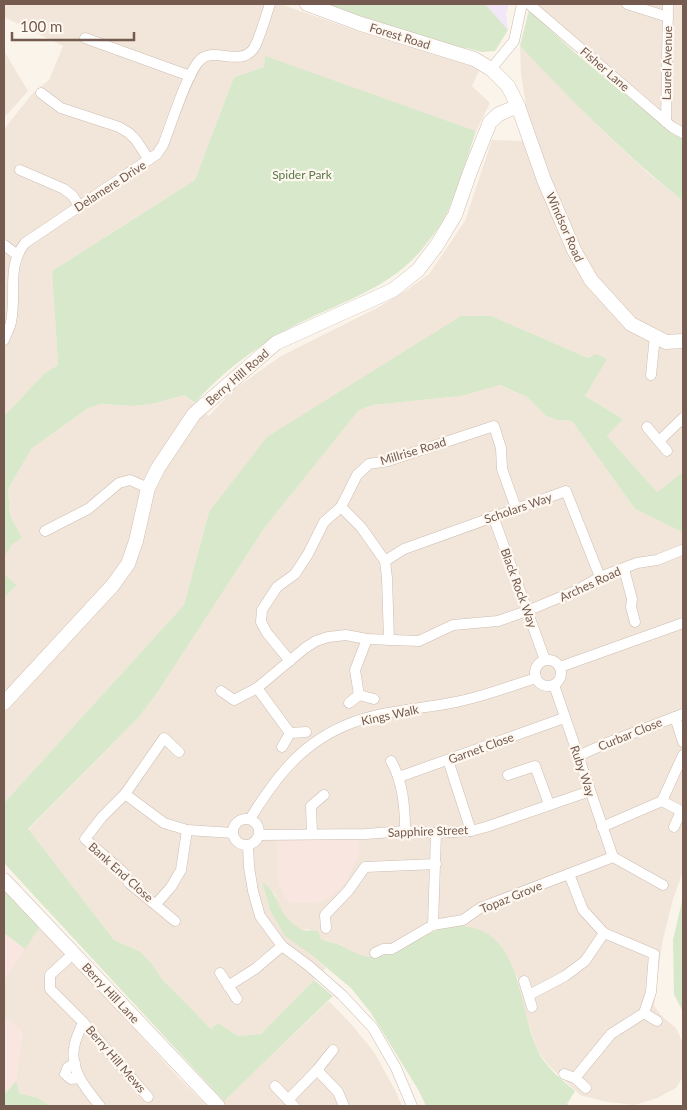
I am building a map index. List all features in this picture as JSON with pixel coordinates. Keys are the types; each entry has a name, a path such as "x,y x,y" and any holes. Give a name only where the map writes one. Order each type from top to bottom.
{"street":[{"name":"Delamere Drive","path":"16,254 24,243 157,154 163,145 194,68 206,56 214,54 244,56 254,48 270,4"},
{"name":"Forest Road","path":"307,4 361,24 474,58 491,69"},
{"path":"491,69 514,41 522,4"},
{"name":"Fisher Lane","path":"529,4 666,122 683,133"},
{"path":"626,4 668,17"},
{"name":"Laurel Avenue","path":"666,122 668,4"},
{"path":"85,38 190,76"},
{"name":"Windsor Road","path":"491,69 508,86 518,106 544,180 574,250 591,280 630,324 666,342 683,341"},
{"path":"41,93 62,108 120,127 136,140 149,160"},
{"name":"Berry Hill Road","path":"4,703 113,585 128,564 136,541 148,488 158,468 194,414 276,343 393,290 418,270 437,245 455,215 490,122 499,114 518,106"},
{"path":"20,170 64,189 73,196 79,206"},
{"path":"4,245 16,254 13,270 14,305 11,324 4,340"},
{"path":"651,375 655,336"},
{"path":"659,441 683,418"},
{"name":"Millrise Road","path":"290,661 267,633 261,622 262,610 277,587 295,574 308,554 324,522 341,507 356,475 369,464 388,461 494,426 501,448 502,469 516,508"},
{"path":"646,427 667,451"},
{"path":"50,532 88,509 119,483 130,480 148,488"},
{"name":"Scholars Way","path":"385,561 404,549 566,491 600,577"},
{"path":"341,507 361,527 385,561 389,640"},
{"name":"Black Rock Way","path":"493,516 545,660"},
{"name":"Arches Road","path":"222,691 231,704 257,688 316,641 328,637 346,635 367,639 419,641 453,625 498,621 527,611 566,595 600,577 637,563 657,560 681,548"},
{"path":"624,569 632,599 631,607 635,622"},
{"path":"560,667 683,623"},
{"path":"359,695 355,670 367,639"},
{"path":"545,660 553,661 560,667 562,675 554,685 542,685 536,678 536,670 545,660"},
{"name":"Kings Walk","path":"250,818 270,787 292,761 322,738 354,722 389,713 457,702 536,678"},
{"name":"Ruby Way","path":"554,685 613,857"},
{"path":"257,688 290,733"},
{"path":"359,695 374,699"},
{"path":"350,703 359,695"},
{"path":"680,712 683,742"},
{"name":"Curbar Close","path":"578,756 680,712"},
{"name":"Garnet Close","path":"399,777 564,718"},
{"path":"290,733 306,732"},
{"path":"282,747 290,733"},
{"path":"179,752 164,738 125,794 164,822 187,830 232,833"},
{"path":"602,827 662,801 683,755"},
{"path":"448,760 470,831"},
{"path":"391,761 399,777 404,806 405,831"},
{"path":"508,775 535,766 549,804"},
{"name":"Sapphire Street","path":"259,834 366,834 405,831 436,833 470,831 590,791"},
{"name":"Bank End Close","path":"125,794 102,817 85,839 123,872 129,883 175,921"},
{"path":"312,834 311,806 324,795"},
{"path":"662,801 681,811 674,826"},
{"path":"245,818 250,818 258,824 259,834 254,842 248,845 240,844 232,833 237,822 245,818"},
{"name":"Bank End Close","path":"156,904 171,887 181,870 187,830"},
{"path":"433,925 436,833"},
{"path":"248,845 253,891 260,916 282,946 309,966 342,995 373,1028 396,1068 412,1106"},
{"path":"613,857 659,883 650,891"},
{"name":"Topaz Grove","path":"381,947 392,949 433,925 463,920 480,908 613,857"},
{"path":"326,928 322,912 348,891 365,867 436,864"},
{"path":"569,874 583,910 604,933 654,954 651,992 644,1013 611,1034 575,1078"},
{"name":"Berry Hill Lane","path":"4,880 218,1106"},
{"path":"529,996 566,976 585,961 604,933"},
{"path":"228,986 255,969 282,946"},
{"name":"Berry Hill Mews","path":"74,953 50,975 50,989 83,1022 148,1097"},
{"path":"220,973 237,999"},
{"path":"524,981 532,1007"},
{"path":"644,1013 657,1021"},
{"name":"Berry Hill Mews","path":"83,1022 74,1048 75,1063 81,1083 100,1106"},
{"path":"275,1086 291,1103 333,1050"},
{"path":"317,1070 338,1092 344,1106"},
{"path":"564,1074 575,1078 586,1088"}],"shaded area":[{"path":"4,4 280,4 363,33 480,69 472,86 490,103 476,131 265,57 264,67 234,77 195,180 52,271 58,365 44,374 4,416 4,129 32,94 49,80 63,46 4,17"},
{"path":"485,4 509,4 506,14 508,30"},
{"path":"537,4 683,4 683,138 674,135 664,127 671,118"},
{"path":"520,46 605,133 648,173 683,201 683,472 657,492 607,436 623,419 585,396 607,358 588,358 491,316 209,512 184,605 4,803 4,598 17,585 4,574 4,558 12,543 22,538 10,515 8,489 32,448 88,408 101,404 135,406 156,403 184,395 209,416 233,390 281,356 377,308 429,274 465,221 492,140 521,141 533,129 526,105 521,74"},
{"path":"4,51 28,91 4,118"},
{"path":"499,385 527,397 546,416 557,420 572,421 635,509 680,531 683,535 683,872 673,899 662,944 654,1006 676,1028 683,1043 683,1077 676,1088 657,1098 635,1105 607,1102 580,1095 548,1065 537,1050 523,1005 517,977 434,930 421,940 393,954 371,957 357,955 341,945 321,939 309,929 301,930 288,921 279,907 275,894 262,882 270,910 309,953 326,968 261,1034 238,1036 218,1023 211,1029 162,979 141,952 114,940 28,830 138,718 159,690 265,527 359,410 373,405 461,396"},
{"path":"358,840 359,854 344,885 332,896 320,902 291,903 285,897 278,880 276,841"},
{"path":"39,928 81,970 179,1078 207,1106 51,1106 36,1097 20,1094 16,1081 22,1031 4,1017 4,979"},
{"path":"4,933 25,949 4,979"},
{"path":"329,1001 374,1052 402,1106 218,1106"},
{"path":"4,1017 22,1030 16,1081 4,1095"}],"green space":[{"path":"327,4 485,4 508,30 495,51 482,52 466,48 460,49"},
{"path":"529,10 574,52 674,135 683,138 683,201 640,165 559,87 520,46"},
{"name":"Spider Park","path":"265,56 476,131 445,217 432,237 412,260 396,274 360,295 302,322 271,339 225,373 195,403 184,395 156,403 135,406 101,404 88,408 32,448 8,489 10,515 22,538 12,544 4,558 4,416 44,374 58,365 52,271 195,180 234,77 264,67"},
{"path":"461,316 491,316 588,358 596,354 607,359 585,396 623,419 607,436 657,492 683,472 683,535 680,531 635,509 572,421 557,420 546,416 527,397 500,385 461,396 373,405 359,410 265,527 159,690 138,718 28,829 114,940 141,952 162,979 211,1029 218,1023 238,1036 261,1034 314,980 333,996 224,1101 4,863 4,803 184,605 209,512 267,437"},
{"path":"4,574 17,585 4,598"},
{"path":"262,882 268,886 284,914 298,928 318,931 321,939 340,945 362,956 383,956 406,947 438,930 450,927 462,926 482,931 496,941 507,956 515,973 531,1032 540,1055 553,1072 575,1091 567,1104 571,1106 426,1106 419,1091 371,1013 351,988 285,936 270,910"},
{"path":"4,887 34,919 39,928 25,949 4,933"},
{"path":"683,897 683,1012 674,994 673,940"},
{"path":"16,1081 20,1094 36,1097 51,1106 4,1106 4,1095"}]}
